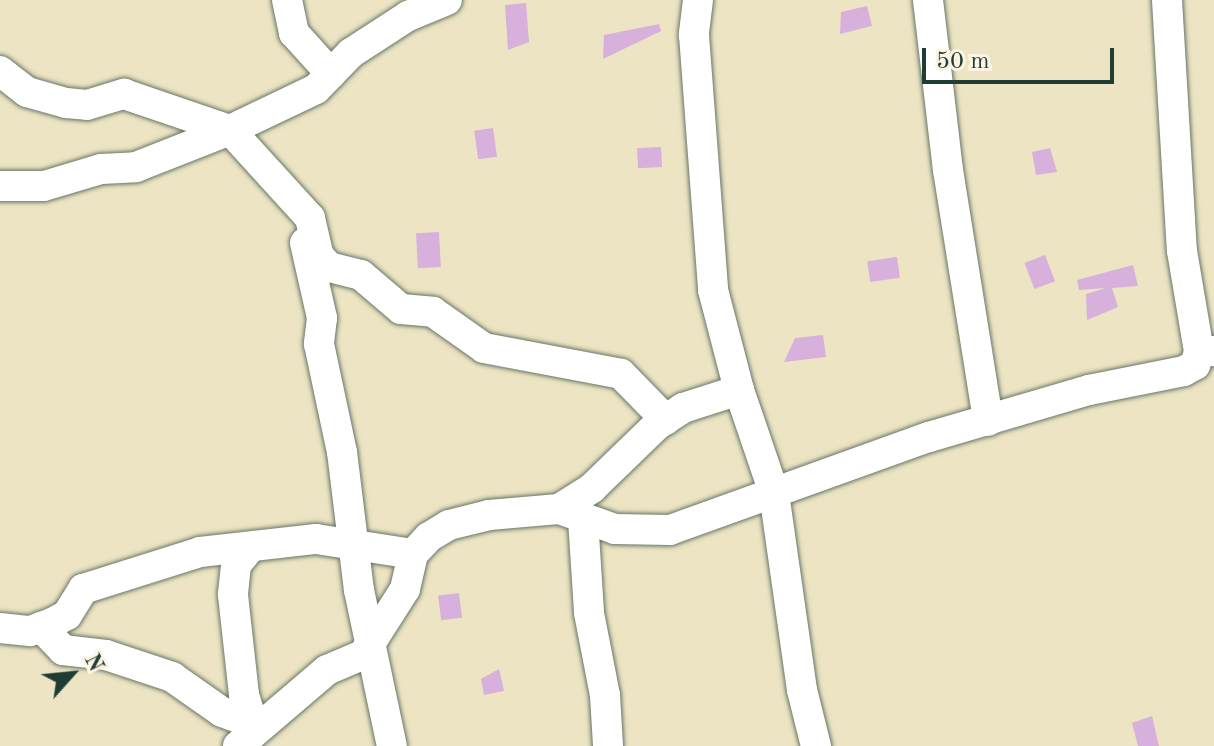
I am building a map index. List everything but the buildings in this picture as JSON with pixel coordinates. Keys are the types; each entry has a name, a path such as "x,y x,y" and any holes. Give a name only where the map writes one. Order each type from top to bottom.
{"street":[{"path":"287,0 294,33 331,74"},
{"path":"0,186 44,186 101,169 136,167 230,130 316,89 351,53 396,24 447,0"},
{"path":"698,0 694,35 713,290 739,390 774,493 802,690 816,746"},
{"path":"928,0 948,170 988,421"},
{"path":"250,732 327,670 363,655 372,646 405,589 413,554 449,525 571,514 615,529 670,530 875,454 1089,390 1184,371 1195,365 1206,352 1182,251 1167,0"},
{"path":"0,71 27,92 66,103 96,104 124,94 230,130 310,218 319,256 329,267 361,275 401,309 433,312 484,348 621,374 666,420"},
{"path":"292,195 322,318 319,344 342,452 352,545 392,746"},
{"path":"608,746 605,695 571,514 592,488 666,420 695,401 739,390"},
{"path":"0,628 41,627 67,615 77,594 90,586 200,552 248,550 316,539 413,554"},
{"path":"248,550 236,565 233,595 250,732"},
{"path":"41,627 63,650 106,655 172,677 250,732"}]}
